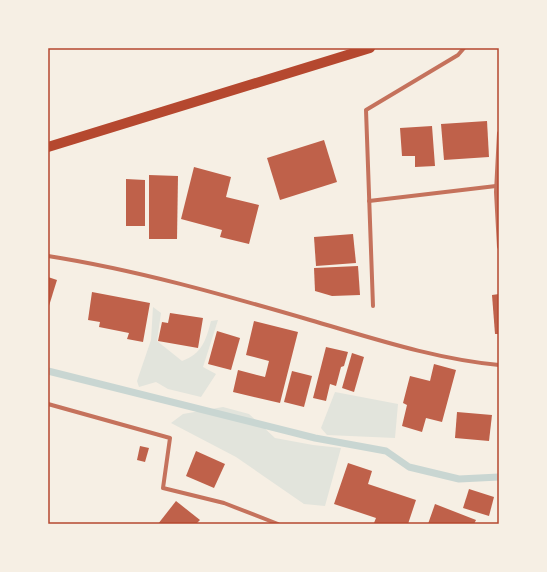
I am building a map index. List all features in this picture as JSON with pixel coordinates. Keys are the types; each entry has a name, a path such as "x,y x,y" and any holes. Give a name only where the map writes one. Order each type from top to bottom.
{"main road":[{"path":"48,147 370,48"}],"street":[{"path":"373,306 366,110 458,55 464,48"},
{"path":"499,133 496,186 499,247"},
{"path":"369,201 496,186"},
{"path":"48,256 91,263 193,286 401,347 476,363 499,365"},
{"path":"48,404 170,438 163,488 224,503 278,524"}],"shaded area":[{"path":"153,307 161,313 157,341 182,361 189,358 199,350 205,340 211,321 218,320 203,367 216,374 201,397 168,389 156,382 139,387 137,381 151,340"},
{"path":"335,392 398,404 395,438 327,435 321,428"},
{"path":"223,407 249,414 275,438 313,445 341,448 325,506 304,504 236,457 171,423 183,414"}],"building":[{"path":"487,121 489,157 444,160 441,124"},
{"path":"432,126 435,166 415,167 415,156 402,156 400,128"},
{"path":"324,140 337,182 280,200 267,158"},
{"path":"194,167 231,177 226,197 259,205 249,244 220,237 222,230 181,219"},
{"path":"149,175 178,176 177,239 149,239"},
{"path":"126,179 145,180 145,226 126,226"},
{"path":"353,234 356,263 316,266 314,237"},
{"path":"358,266 360,295 332,296 315,291 314,268"},
{"path":"48,277 57,280 48,309"},
{"path":"92,292 150,303 143,342 127,339 129,333 99,327 100,322 88,320"},
{"path":"499,294 499,334 495,334 492,295"},
{"path":"170,313 203,318 198,348 158,341 162,322 168,323"},
{"path":"254,321 298,332 280,403 233,392 238,370 265,377 269,361 246,355"},
{"path":"217,331 240,338 231,370 208,364"},
{"path":"326,347 348,352 344,366 341,367 336,386 330,384 326,401 313,398"},
{"path":"352,353 364,357 354,392 342,388"},
{"path":"434,364 456,370 442,422 426,418 422,432 402,426 407,405 403,403 410,376 430,381"},
{"path":"292,371 312,376 304,407 284,402"},
{"path":"457,412 492,415 489,441 455,438"},
{"path":"140,446 149,448 145,462 137,460"},
{"path":"196,451 225,464 214,488 186,476"},
{"path":"348,463 372,471 368,484 416,500 408,524 377,524 374,523 376,518 334,504"},
{"path":"469,489 494,497 489,516 463,508"},
{"path":"176,501 200,520 196,524 158,524"},
{"path":"435,504 476,520 474,524 428,524"}],"waterway":[{"path":"48,371 315,438 386,451 409,467 459,479 499,477"}]}
